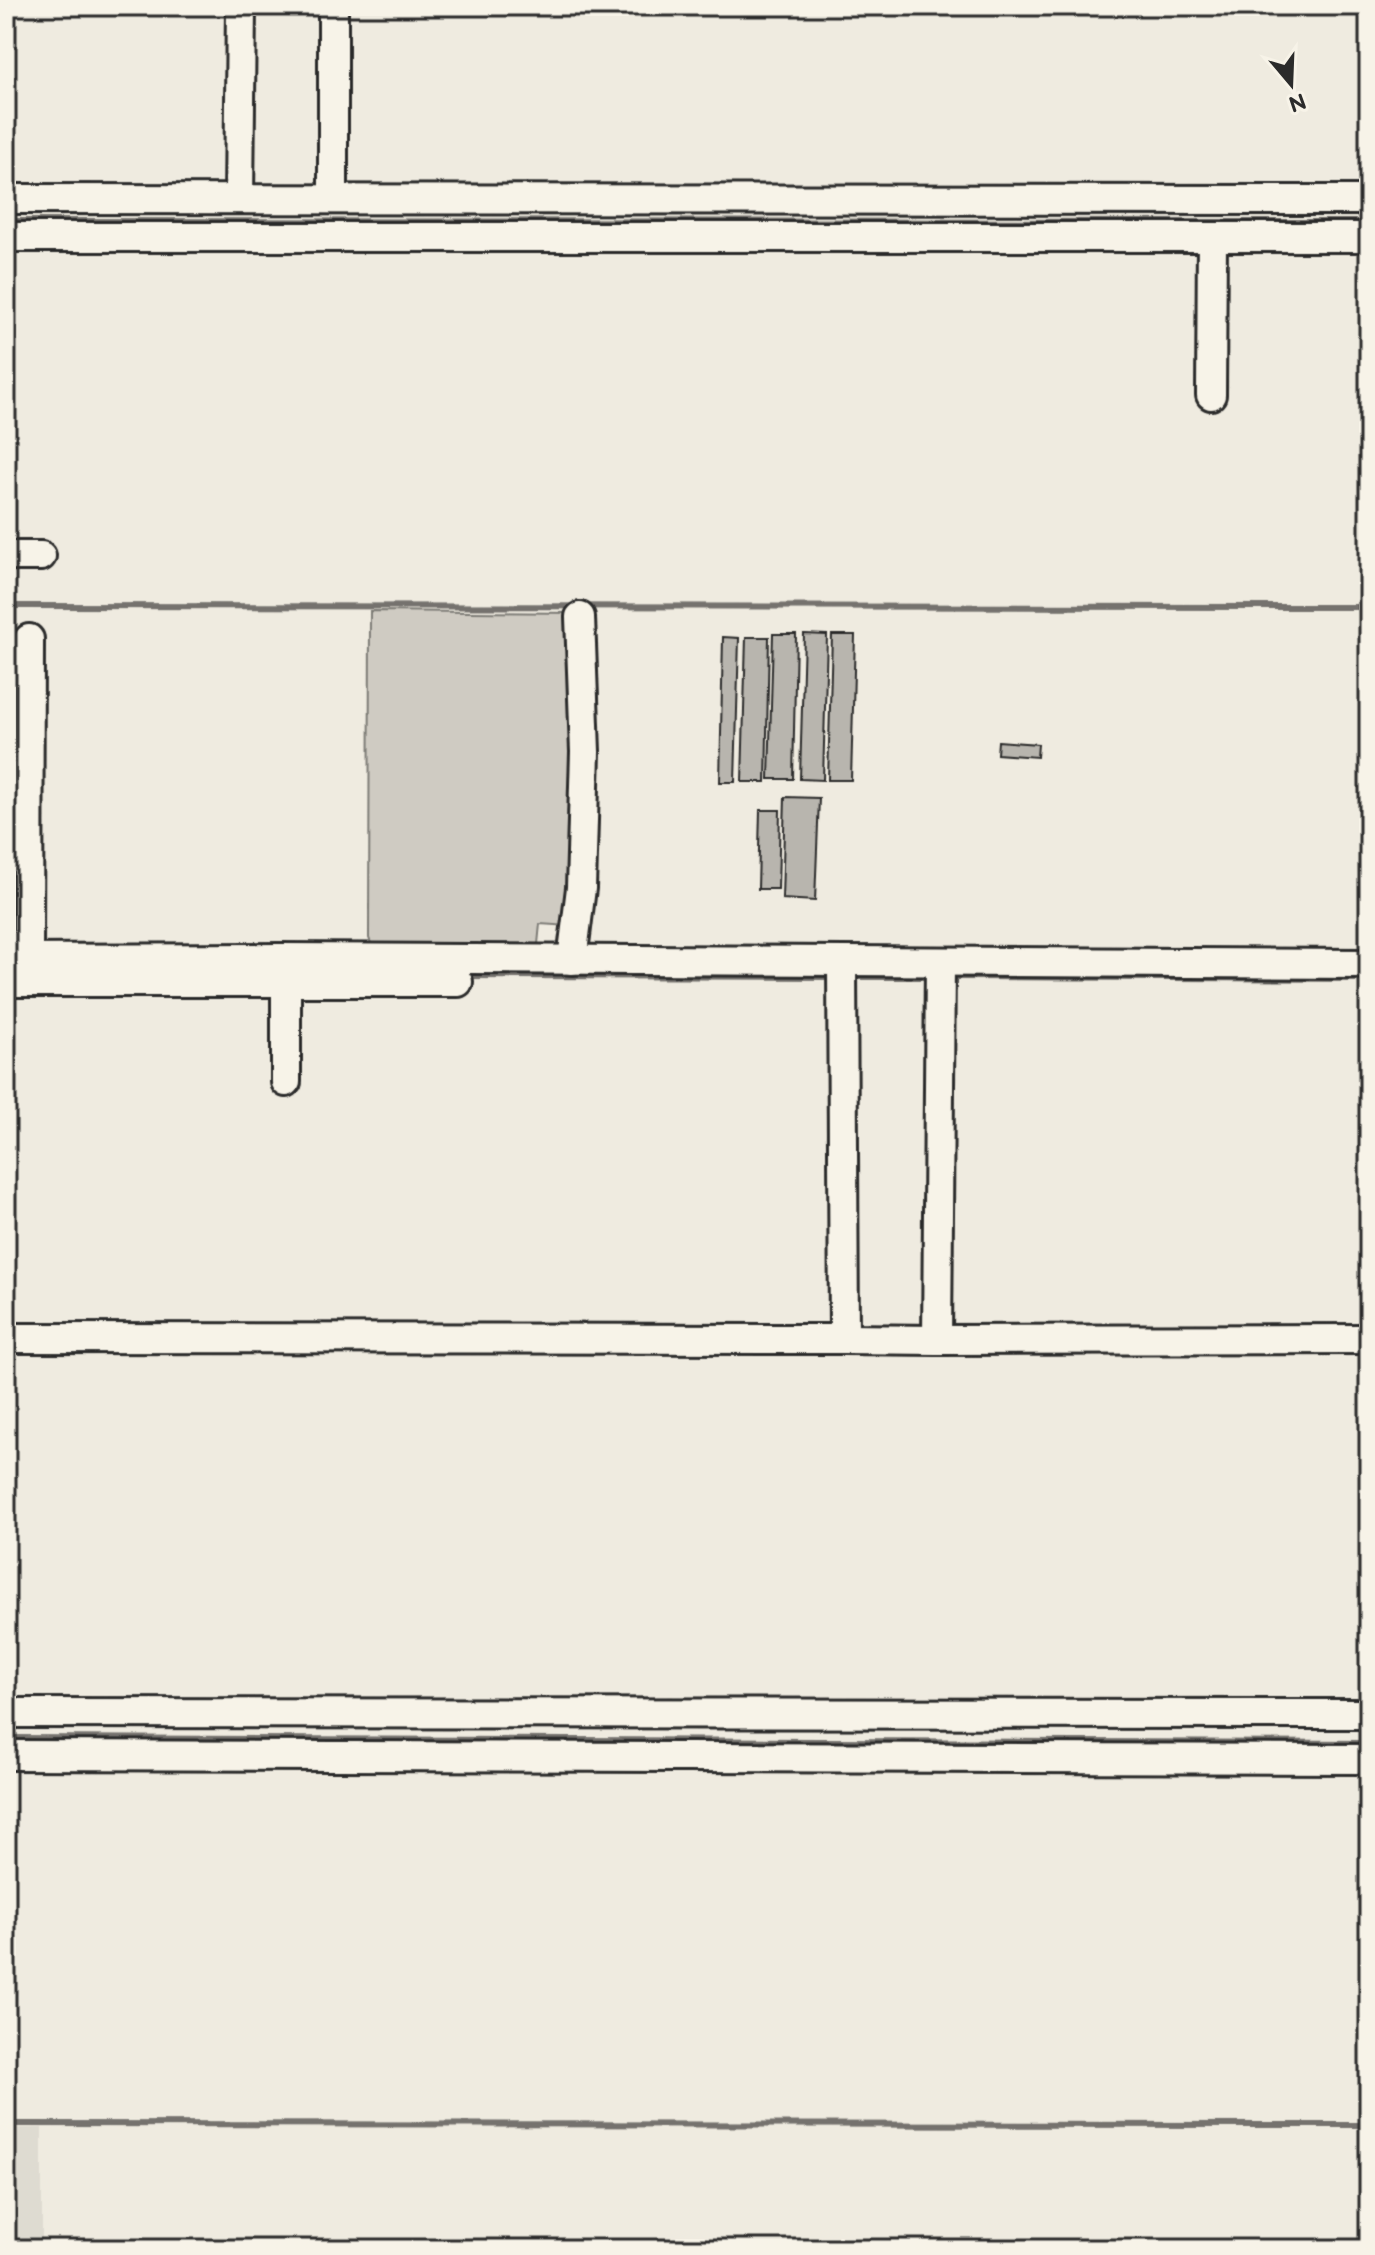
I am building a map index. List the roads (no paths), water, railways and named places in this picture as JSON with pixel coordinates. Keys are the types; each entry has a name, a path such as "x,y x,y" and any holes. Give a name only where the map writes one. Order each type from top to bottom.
{"street":[{"path":"241,6 247,216"},
{"path":"333,6 333,199"},
{"path":"6,199 120,219 247,216 333,199 434,219"},
{"path":"806,220 1206,223 1369,200"},
{"path":"6,237 120,219 247,216 1206,223 1369,237"},
{"path":"1206,223 1211,395"},
{"path":"6,556 41,556"},
{"path":"572,960 581,888 585,752 580,617"},
{"path":"29,639 17,969 400,973 572,960 842,972 1369,964"},
{"path":"842,972 844,1339"},
{"path":"937,1340 940,972"},
{"path":"281,973 286,1082"},
{"path":"400,973 458,982"},
{"path":"6,1338 1369,1339"},
{"path":"6,1713 1369,1714"},
{"path":"6,1755 1369,1759"}],"waterway":[{"path":"6,221 1369,222"},
{"path":"6,606 1369,607"},
{"path":"465,976 833,977"},
{"path":"849,977 933,977"},
{"path":"949,977 1369,979"},
{"path":"6,1738 1369,1743"},
{"path":"6,2124 1369,2125"}]}
